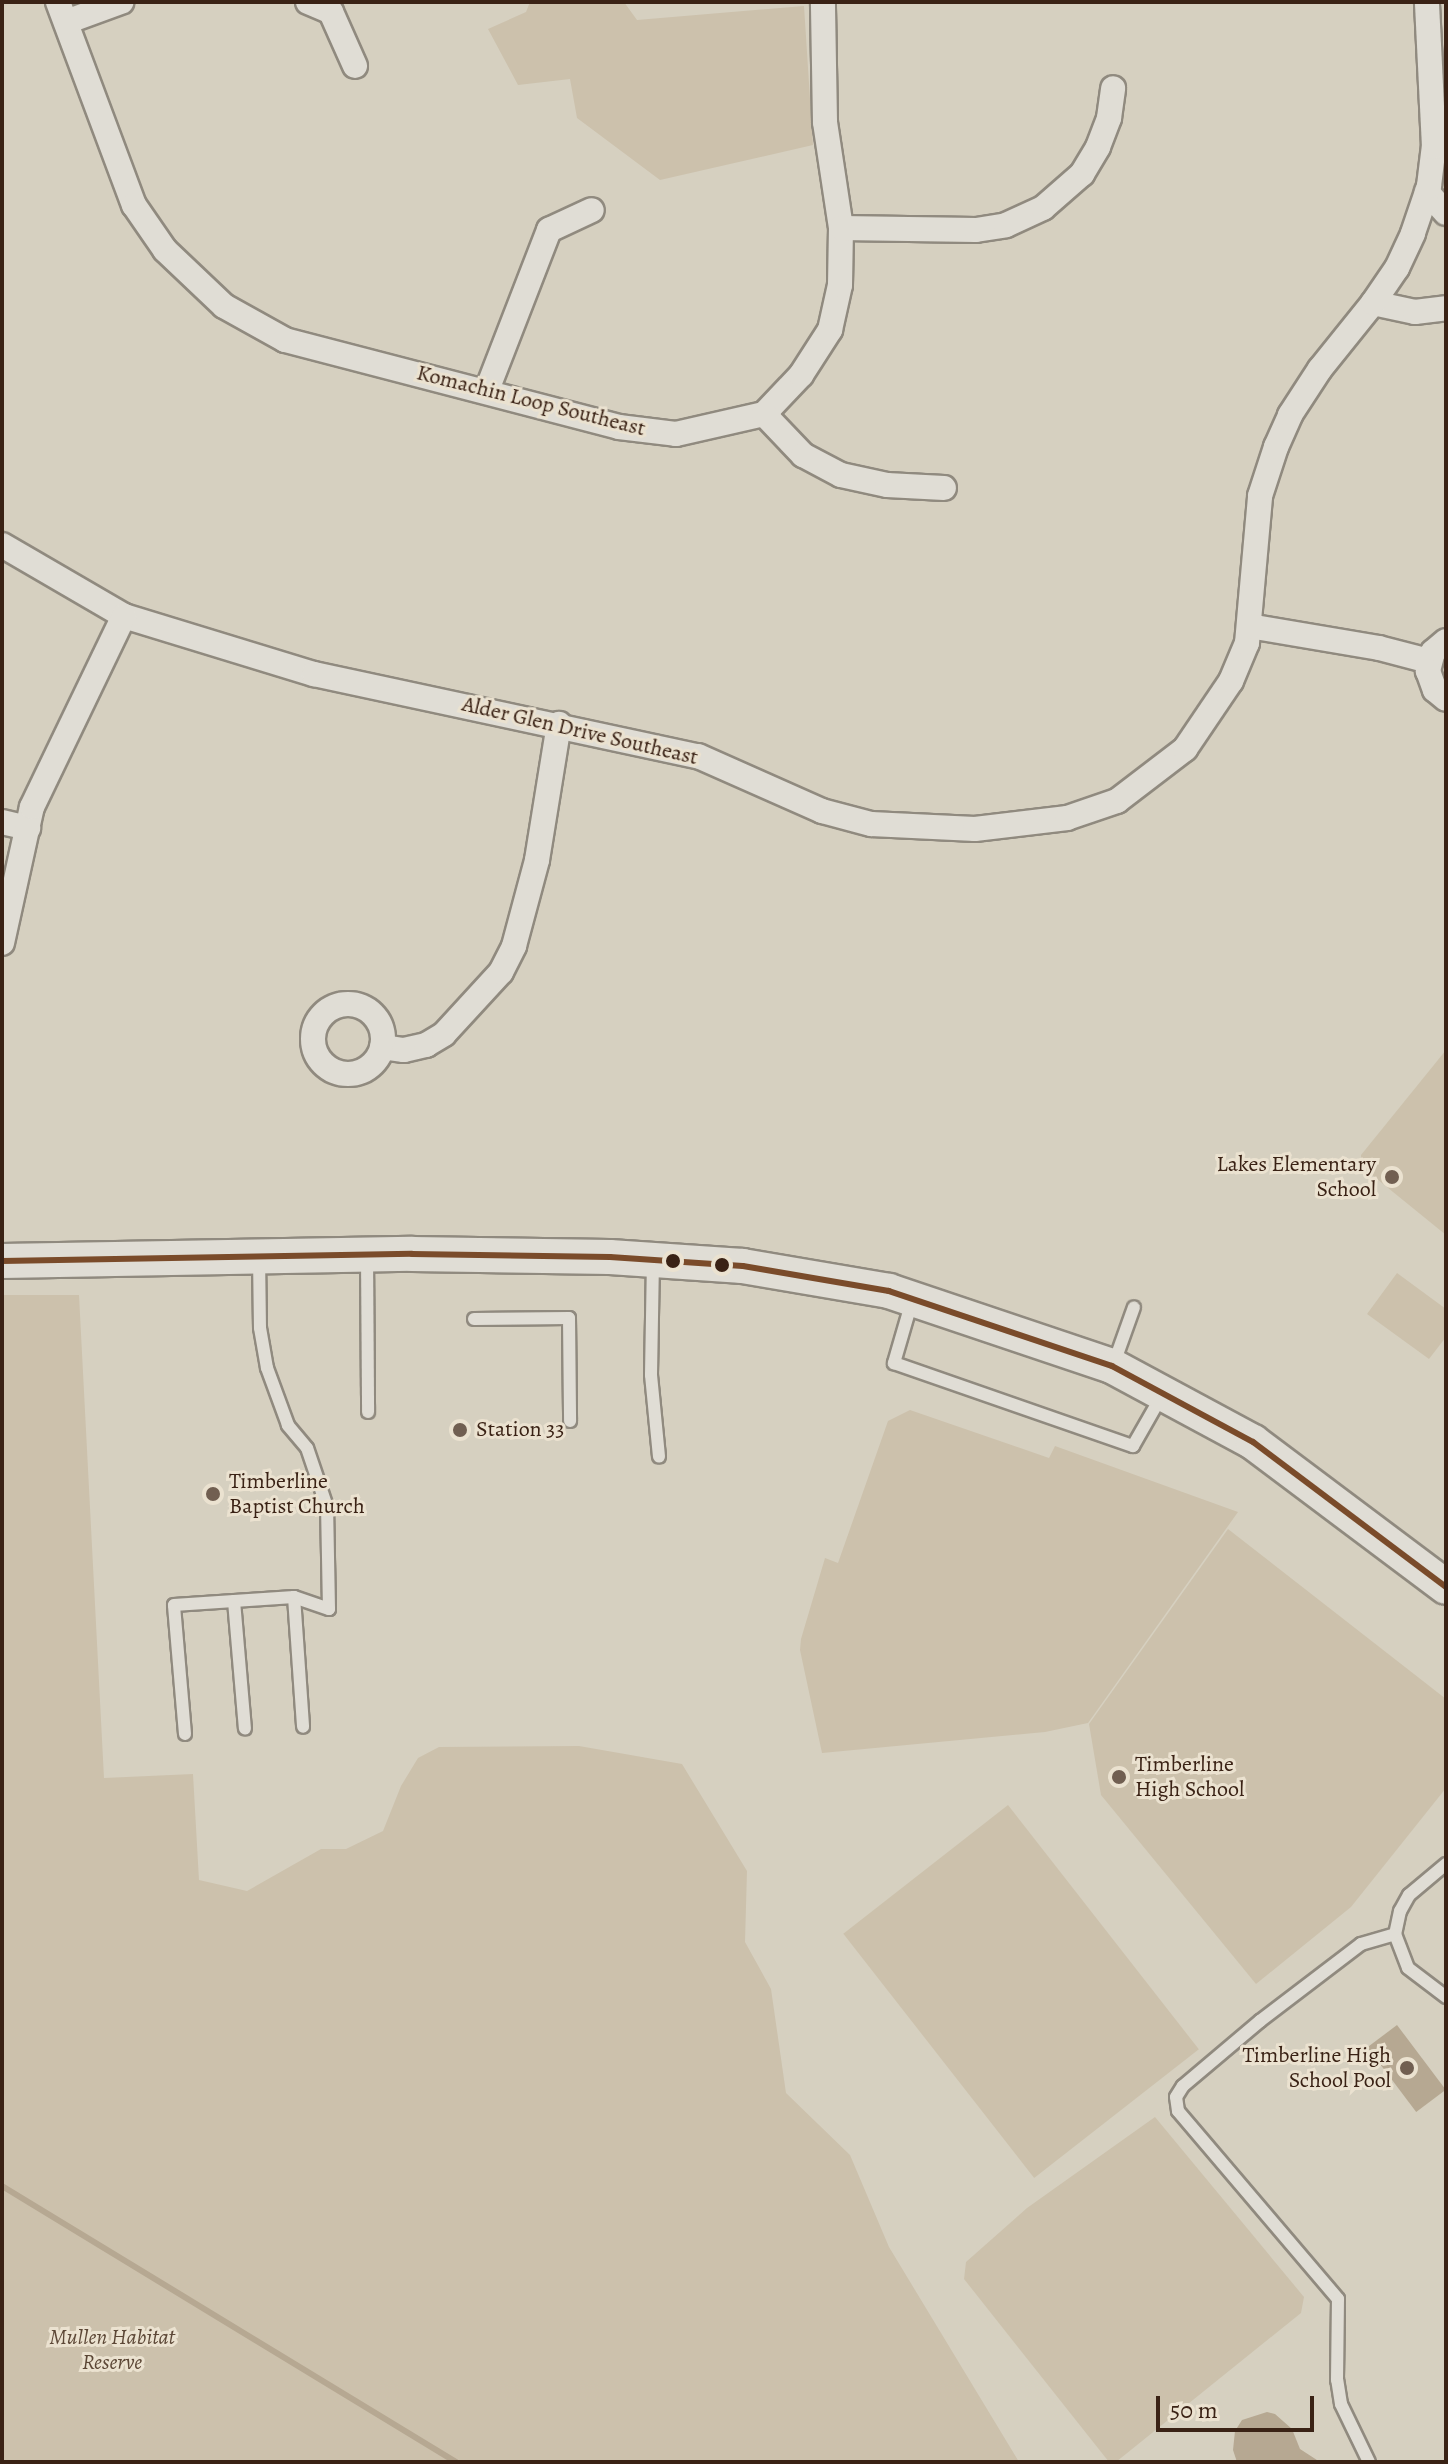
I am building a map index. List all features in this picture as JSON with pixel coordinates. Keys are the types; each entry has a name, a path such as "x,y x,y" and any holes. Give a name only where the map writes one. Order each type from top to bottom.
{"street":[{"path":"62,12 121,2"},
{"path":"308,2 331,12 355,66"},
{"path":"823,2 825,122 841,228 840,285 830,330 801,375 764,414 803,455 841,475 887,485 944,488"},
{"name":"Alder Glen Drive Southeast","path":"2,545 124,616 314,674 698,756 822,811 871,824 931,829 1030,824 1067,818 1117,801 1185,749 1231,681 1247,643 1260,496 1276,447 1290,415 1320,369 1397,268 1427,192 1434,147 1427,2"},
{"name":"Komachin Loop Southeast","path":"62,12 134,205 165,250 193,280 224,306 285,340 645,432 696,432 764,414"},
{"path":"841,228 976,230 1006,225 1043,208 1082,174 1098,147 1109,118 1113,88"},
{"path":"1427,192 1446,213"},
{"path":"487,390 549,230 592,210"},
{"path":"1373,303 1415,312 1446,308"},
{"path":"2,943 32,807 124,616"},
{"path":"1249,626 1379,648 1429,661"},
{"path":"1446,641 1429,661 1430,681 1446,699"},
{"path":"382,1047 404,1050 435,1039 501,972 514,946 537,860 559,724"},
{"path":"2,822 28,828"},
{"path":"2,1261 367,1255 653,1258 790,1273 913,1298 1112,1366 1253,1442 1446,1587"}],"lane":[{"path":"367,1255 368,1412"},
{"path":"185,1734 174,1605 294,1597 329,1609 327,1507 307,1448 288,1425 267,1368 260,1328 259,1257"},
{"path":"653,1258 651,1375 659,1457"},
{"path":"913,1298 894,1363 1133,1446 1163,1394"},
{"path":"1112,1366 1134,1307"},
{"path":"474,1319 569,1318 570,1421"},
{"path":"294,1597 303,1727"},
{"path":"234,1601 245,1729"},
{"path":"1446,1864 1409,1895 1400,1911 1395,1934 1408,1968 1446,1997"},
{"path":"1369,2462 1341,2404 1337,2380 1338,2299 1178,2111 1176,2097 1183,2086 1260,2021 1361,1944 1395,1934"}],"green space":[{"path":"530,2 624,2 637,20 804,6 813,145 660,180 577,118 570,79 518,85 488,29 526,12"},
{"path":"1446,1050 1446,1235 1361,1166 1361,1155"},
{"path":"1397,1273 1446,1309 1446,1337 1429,1359 1367,1314"},
{"name":"Mullen Habitat Reserve","path":"2,1295 79,1295 104,1778 193,1774 199,1880 247,1891 321,1849 346,1849 383,1831 401,1786 418,1758 439,1747 579,1746 682,1764 747,1871 745,1942 771,1989 786,2093 850,2155 889,2247 1019,2462 2,2462"},
{"path":"910,1410 1049,1458 1055,1446 1238,1512 1088,1723 1045,1732 822,1753 800,1650 801,1639 825,1558 838,1563 888,1421"},
{"path":"1228,1529 1446,1699 1446,1788 1351,1907 1256,1984 1101,1795 1089,1724"},
{"path":"1008,1805 1199,2049 1034,2178 843,1934"},
{"path":"1155,2117 1304,2297 1301,2313 1116,2462 1109,2462 964,2279 966,2262 1027,2208"}],"shaded area":[{"name":"Timberline High School Pool","path":"1397,2025 1446,2090 1416,2112 1367,2047"},
{"path":"1267,2412 1275,2414 1292,2429 1300,2449 1320,2462 1237,2462 1233,2450 1235,2431 1242,2420"}],"waterway":[{"path":"2,2186 456,2462"}],"transit line":[{"path":"2,1261 412,1254 610,1257 743,1266 889,1291 1112,1366 1253,1442 1446,1587"}],"place":[{"name":"Lakes Elementary School","path":"1392,1177"},
{"name":"Station 33","path":"460,1430"},
{"name":"Timberline Baptist Church","path":"213,1494"},
{"name":"Timberline High School","path":"1119,1777"},
{"name":"Timberline High School Pool","path":"1407,2068"}]}
